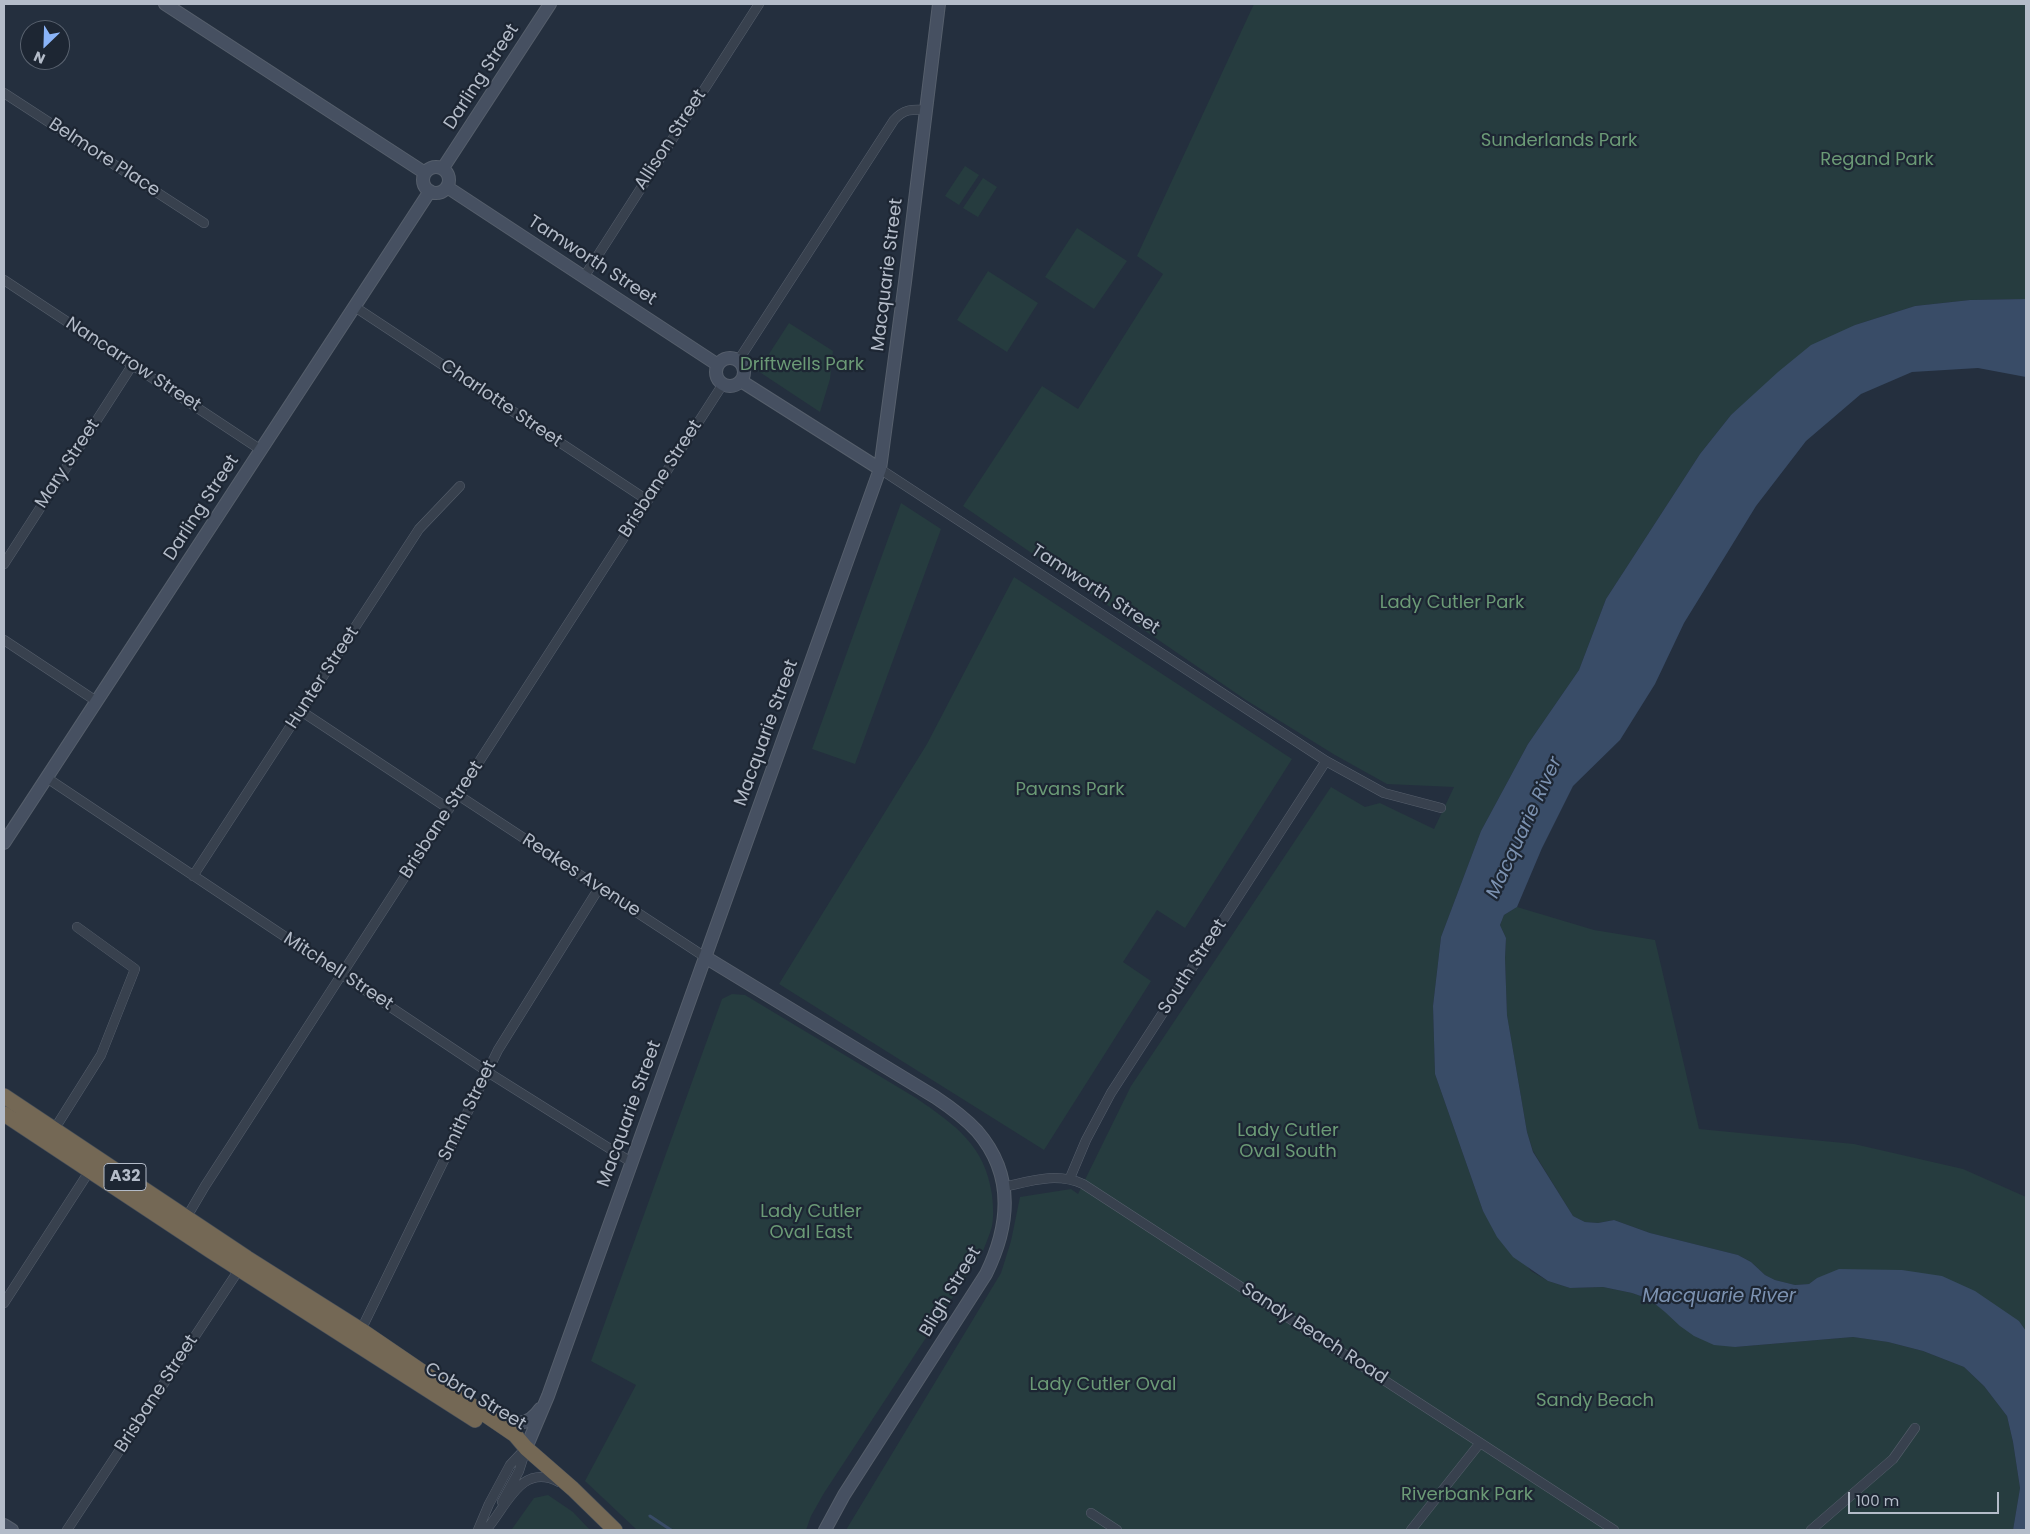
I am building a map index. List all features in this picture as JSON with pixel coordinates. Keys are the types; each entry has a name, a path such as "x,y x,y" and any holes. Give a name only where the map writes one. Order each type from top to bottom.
{"highway":[{"name":"Cobra Street","path":"4,1096 50,1136"},
{"name":"Cobra Street","path":"4,1114 50,1136 94,1164 186,1217 243,1263 357,1337 481,1412 515,1435 526,1448"},
{"name":"Cobra Street","path":"94,1164 211,1251 243,1263"},
{"name":"Cobra Street","path":"357,1337 510,1444 526,1448"},
{"name":"A32","path":"526,1448 573,1489 615,1530"}],"street":[{"path":"165,4 425,173"},
{"name":"Darling Street","path":"443,168 550,4"},
{"name":"Allison Street","path":"584,277 759,4"},
{"name":"Macquarie Street","path":"487,1528 519,1471 526,1448 548,1396 880,469 939,4"},
{"name":"Belmore Place","path":"4,93 204,223"},
{"path":"738,361 894,120 901,112 909,109 926,110"},
{"path":"431,168 443,168 449,175 449,184 441,192 430,191 423,181 425,173 431,168"},
{"name":"Tamworth Street","path":"447,187 718,365"},
{"name":"Darling Street","path":"4,843 430,191"},
{"name":"Nancarrow Street","path":"4,280 261,450"},
{"name":"Charlotte Street","path":"355,307 647,500"},
{"path":"729,358 738,361 744,373 741,381 734,386 723,384 716,374 718,365 729,358"},
{"name":"Mary Street","path":"4,564 133,364"},
{"name":"Tamworth Street","path":"741,381 880,469 1326,761 1384,793 1441,808"},
{"name":"Brisbane Street","path":"186,1217 723,384"},
{"name":"Hunter Street","path":"193,876 419,529 460,486"},
{"path":"4,640 96,702"},
{"path":"301,711 449,809"},
{"name":"South Street","path":"1070,1178 1086,1140 1111,1093 1326,761"},
{"name":"Mitchell Street","path":"47,778 487,1071 631,1162"},
{"name":"Reakes Avenue","path":"458,795 705,957"},
{"name":"Smith Street","path":"357,1337 498,1050 599,888"},
{"path":"50,1136 101,1055 135,968 78,927"},
{"name":"Bligh Street","path":"705,957 935,1097 957,1113 976,1130 990,1149 999,1166 1004,1188 1005,1219 1002,1237 986,1274 844,1495 825,1530"},
{"path":"4,1303 94,1164"},
{"name":"Sandy Beach Road","path":"1004,1188 1056,1177 1070,1178 1096,1191 1614,1530"},
{"path":"186,1217 185,1226 187,1230 211,1251"},
{"name":"Brisbane Street","path":"67,1530 243,1263"},
{"path":"481,1412 513,1423 526,1422 536,1415 548,1396"},
{"path":"1811,1530 1893,1459 1915,1428"},
{"path":"1411,1530 1480,1443"},
{"name":"Macquarie Street","path":"478,1530 489,1504 510,1465 526,1448"},
{"name":"Macquarie Street","path":"487,1528 519,1487 530,1478 545,1477 573,1489"},
{"path":"1091,1513 1117,1530"},
{"path":"4,1525 12,1530"}],"green space":[{"path":"1254,4 2026,4 2026,299 1970,300 1915,306 1855,325 1731,415 1700,454 1606,599 1579,670 1528,744 1481,831 1441,937 1433,1006 1435,1074 1483,1211 1531,1271 1548,1281 1570,1288 1603,1287 1632,1293 1649,1299 1665,1311 1735,1347 1853,1337 1888,1342 1923,1351 1964,1367 1984,1386 2007,1416 2020,1488 2013,1530 846,1530 1001,1273 1011,1241 1020,1197 1071,1189 1078,1194 1131,1086 1331,787 1365,807 1380,803 1434,829 1454,787 1387,784 1335,755 1246,700 963,506 1042,386 1078,409 1163,274 1137,256"},
{"path":"965,166 979,175 959,205 945,196"},
{"path":"983,178 997,187 978,217 963,208"},
{"path":"1077,228 1127,261 1094,309 1045,277"},
{"path":"988,271 1038,303 1007,352 957,320"},
{"name":"Driftwells Park","path":"789,323 833,351 830,379 820,412 758,371"},
{"path":"901,503 941,529 855,764 812,749"},
{"name":"Pavans Park","path":"1014,577 1292,759 1185,928 1157,910 1123,962 1151,981 1044,1150 779,984 927,744"},
{"path":"1517,907 1594,930 1655,940 1699,1129 1854,1144 1963,1169 2026,1197 2026,1331 2019,1321 1817,1278 1809,1284 1795,1285 1775,1280 1738,1255 1650,1233 1614,1220 1598,1223 1585,1222 1573,1216 1533,1151 1527,1132 1507,1015 1506,938 1500,925 1504,915"},
{"name":"Lady Cutler Oval East","path":"732,994 745,995 916,1098 955,1127 975,1149 983,1163 992,1195 992,1226 983,1251 824,1493 811,1516 806,1530 637,1530 585,1481 636,1385 591,1361 722,999"},
{"path":"548,1495 573,1512 590,1530 512,1529 534,1498"}],"water":[{"name":"Macquarie River","path":"2026,299 2026,377 1978,368 1912,372 1861,394 1806,441 1756,506 1684,623 1655,684 1620,740 1573,786 1542,848 1517,907 1504,915 1500,925 1506,938 1507,1015 1527,1132 1533,1152 1573,1216 1585,1222 1598,1223 1614,1220 1650,1233 1738,1255 1751,1262 1765,1275 1775,1280 1795,1285 1809,1284 1817,1278 1839,1269 1902,1270 1942,1276 1975,1291 2019,1321 2026,1331 2026,1530 2013,1530 2020,1488 2007,1416 1984,1386 1964,1367 1923,1351 1888,1342 1853,1337 1735,1347 1714,1345 1694,1336 1649,1299 1632,1293 1603,1287 1570,1288 1548,1281 1513,1257 1497,1237 1483,1211 1435,1074 1433,1006 1441,937 1481,831 1528,744 1579,670 1606,599 1700,454 1731,415 1811,345 1855,325 1915,306 1970,300"}],"waterway":[{"path":"650,1516 671,1530"}],"park label":[{"name":"Sunderlands Park","path":"1559,141"},
{"name":"Regand Park","path":"1877,160"},
{"name":"Lady Cutler Park","path":"1452,603"},
{"name":"Lady Cutler Oval South","path":"1288,1141"},
{"name":"Lady Cutler Oval","path":"1103,1385"},
{"name":"Sandy Beach","path":"1595,1401"},
{"name":"Riverbank Park","path":"1467,1495"}]}
